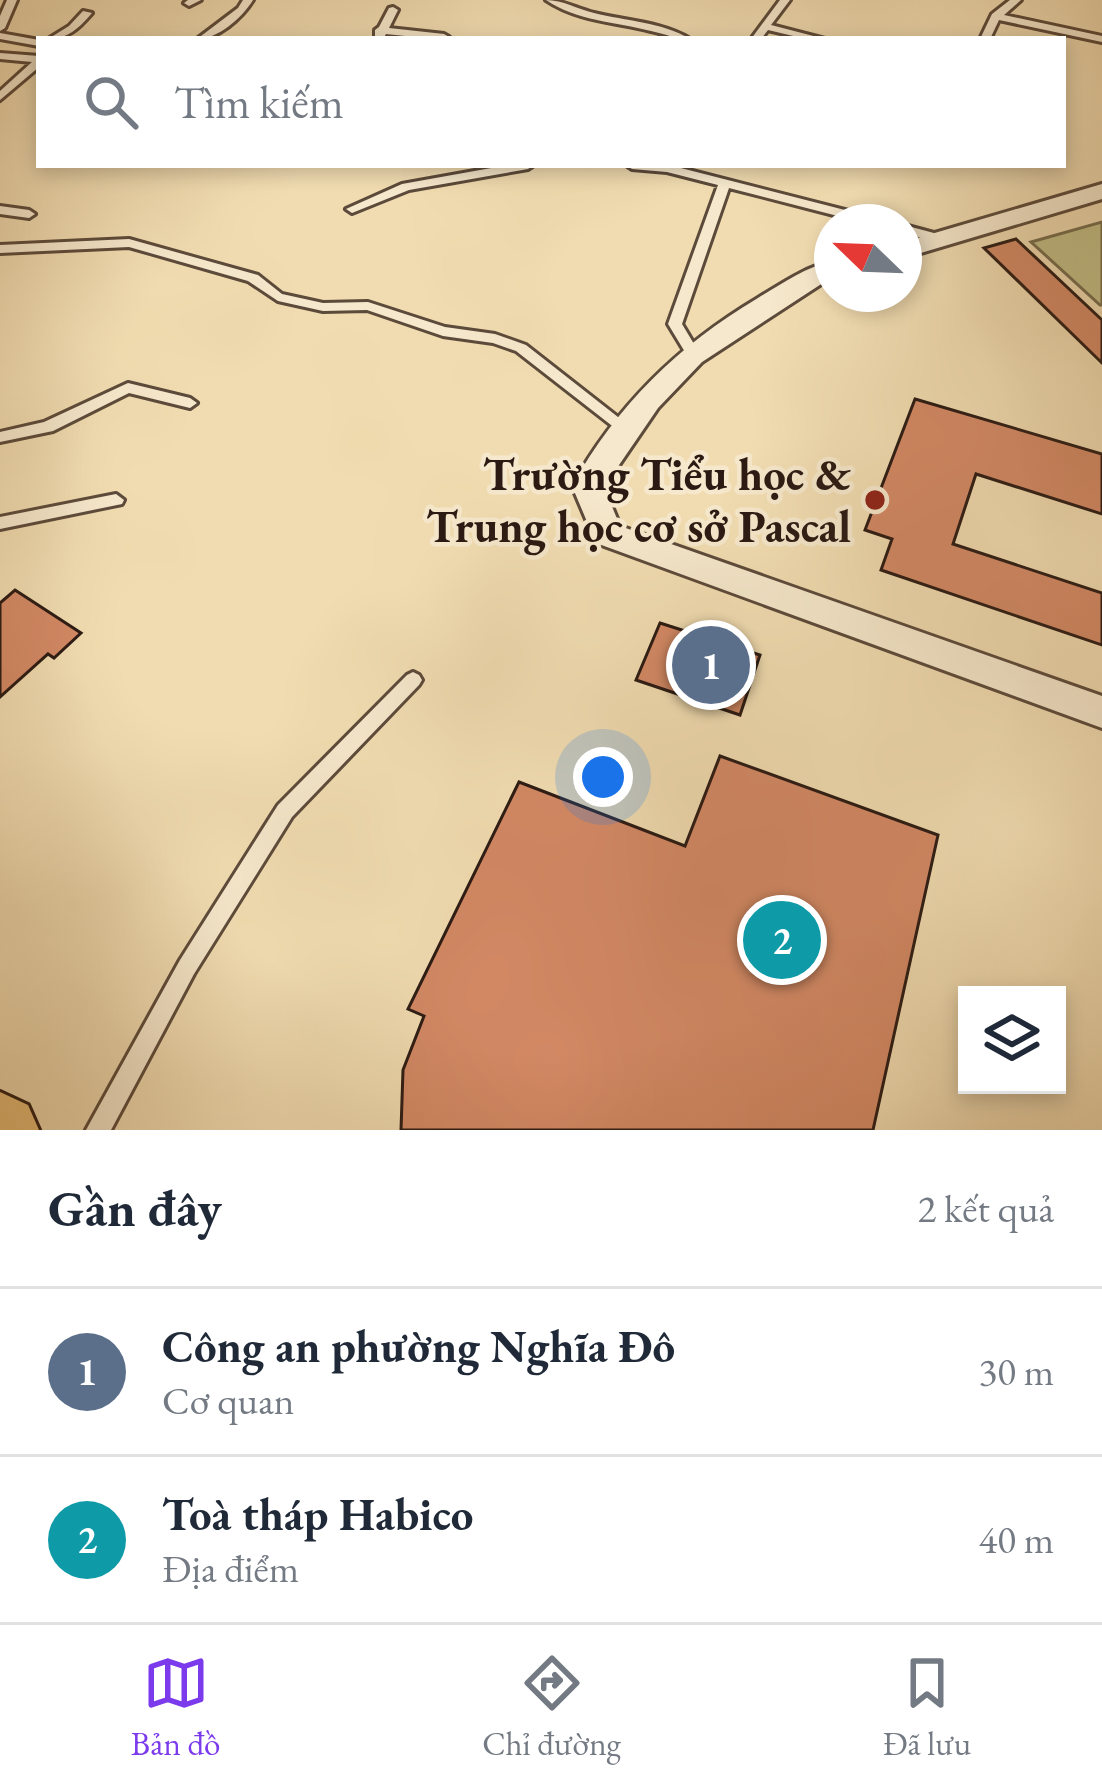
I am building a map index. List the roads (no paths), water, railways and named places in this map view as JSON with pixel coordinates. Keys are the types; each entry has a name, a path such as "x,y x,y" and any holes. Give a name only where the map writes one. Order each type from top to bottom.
{"street":[{"path":"922,244 1102,191"},
{"path":"814,276 693,354 625,428 588,487 607,534 1102,712"}],"lane":[{"path":"12,0 0,32 36,42"},
{"path":"206,36 242,10 248,0"},
{"path":"551,0 585,16 655,24 680,36"},
{"path":"758,36 785,0"},
{"path":"986,36 996,16 1016,0"},
{"path":"393,10 379,34 422,36"},
{"path":"59,36 87,13"},
{"path":"996,16 1102,39"},
{"path":"766,27 806,36"},
{"path":"0,56 36,60"},
{"path":"0,97 36,63"},
{"path":"352,209 406,187 511,168"},
{"path":"671,168 814,206"},
{"path":"693,354 675,324 725,182"},
{"path":"0,211 28,214"},
{"path":"922,234 940,239"},
{"path":"0,249 129,243 253,278 278,297 323,307 368,306 443,331 495,339 521,348 625,428"},
{"path":"0,437 48,427 128,388 190,404"},
{"path":"0,523 116,500"},
{"path":"98,1130 187,967 285,811 413,680"}],"place":[{"name":"Trường Tiểu học & Trung học cơ sở Pascal","path":"875,500"},
{"name":"Công an phường Nghĩa Đô","path":"711,665"},
{"name":"Toà tháp Habico","path":"782,940"}]}
